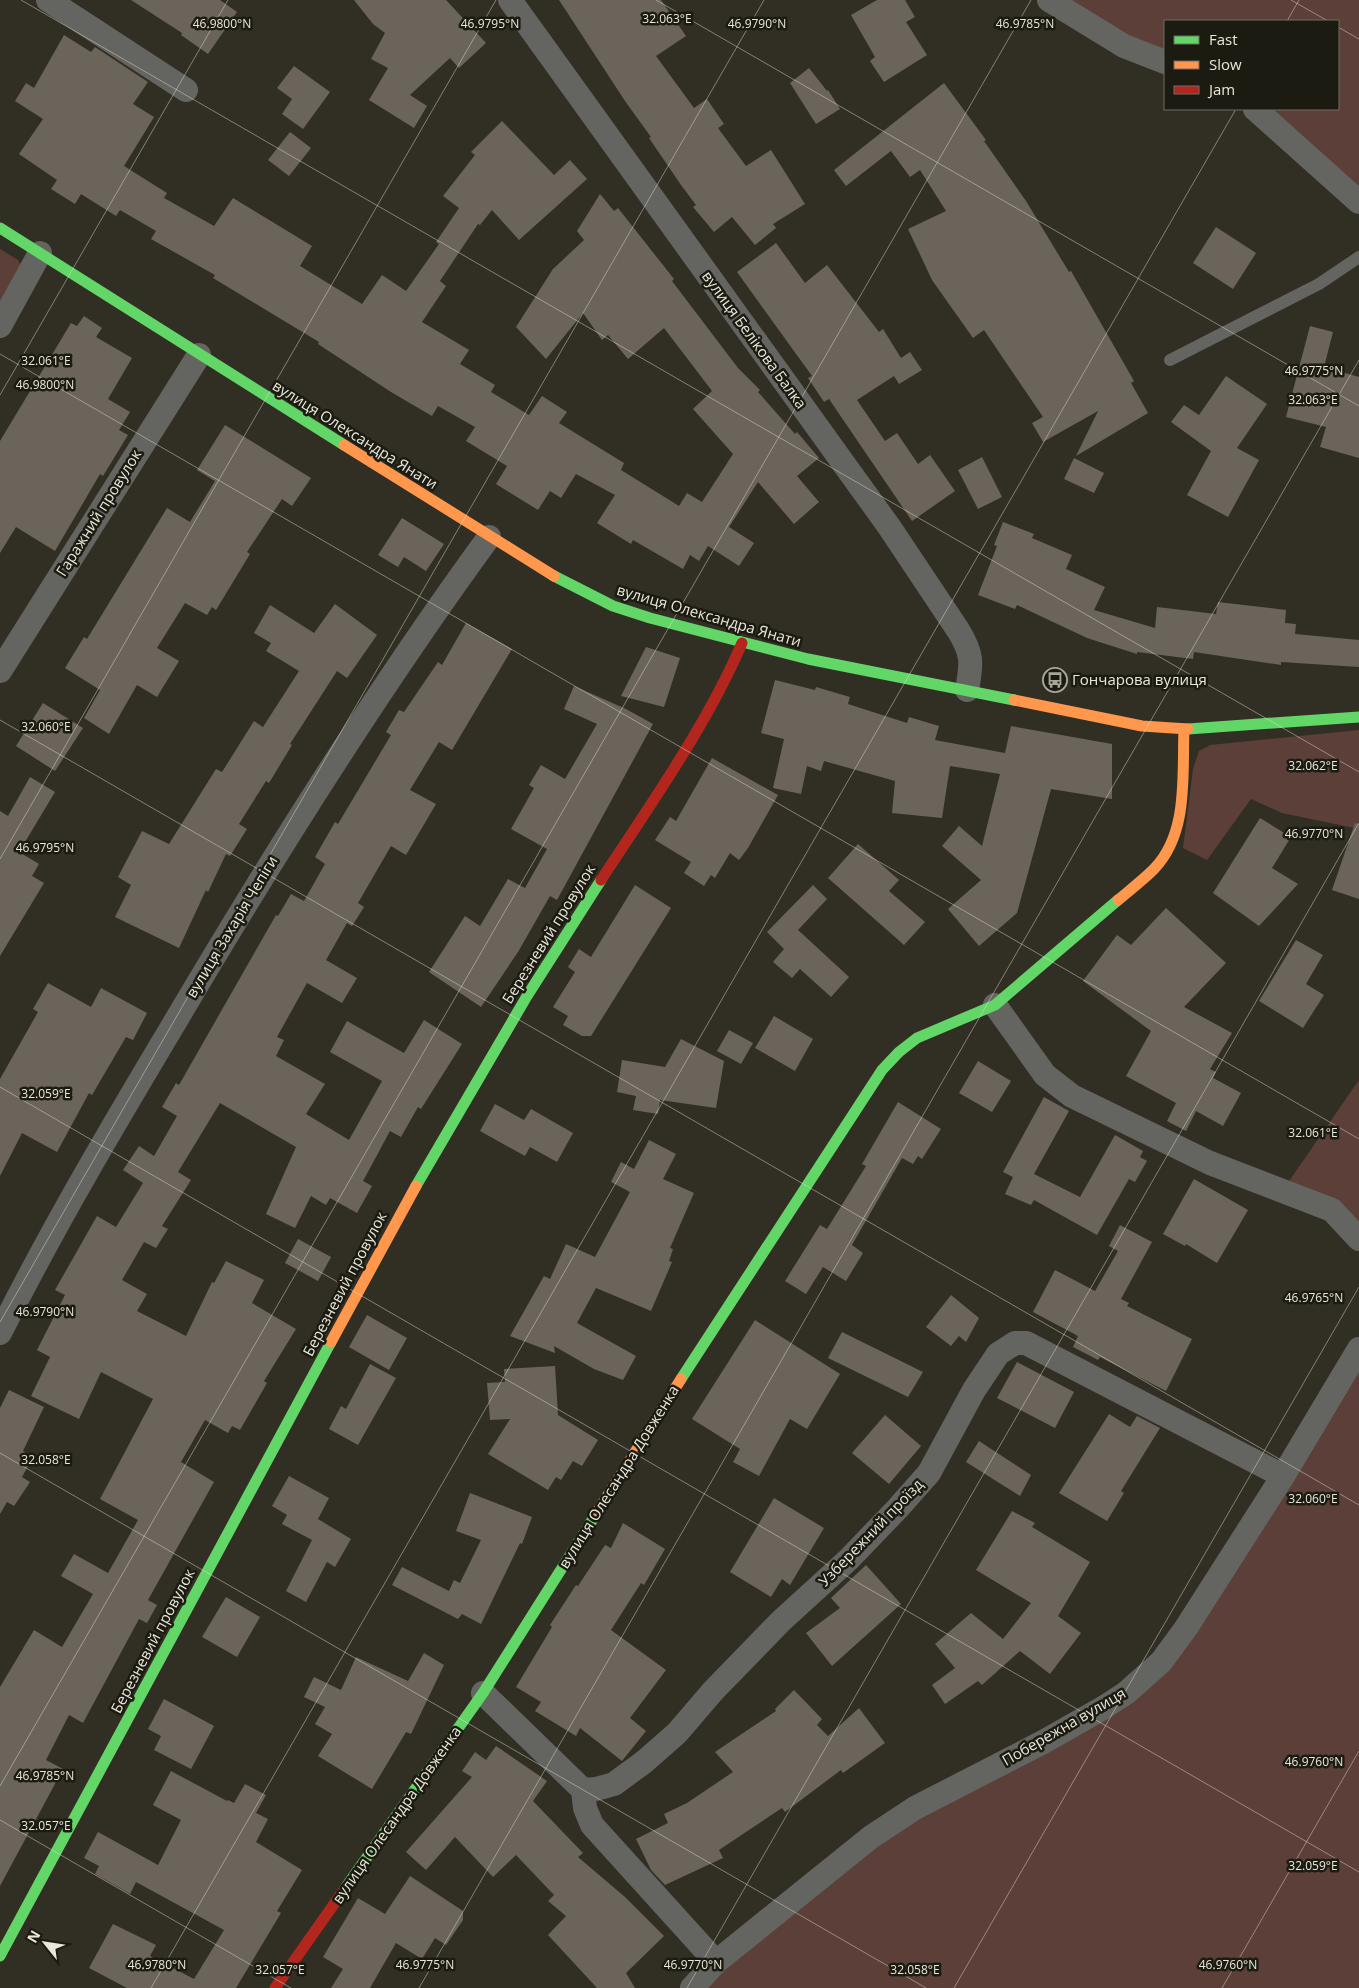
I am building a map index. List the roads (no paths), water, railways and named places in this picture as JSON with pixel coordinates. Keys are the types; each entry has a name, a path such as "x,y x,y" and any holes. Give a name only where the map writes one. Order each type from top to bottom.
{"street":[{"path":"48,0 186,90"},
{"name":"вулиця Белікова Балка","path":"510,0 890,528 958,630 968,646 972,662 967,690"},
{"path":"1049,0 1124,46 1164,62"},
{"path":"1256,110 1359,202"},
{"name":"вулиця Олександра Янати","path":"0,228 489,537 581,591 613,606 742,643 808,659 1142,726 1184,729 1359,717"},
{"path":"0,326 40,253"},
{"name":"Гаражний провулок","path":"0,672 199,355"},
{"name":"вулиця Захарія Чепіги","path":"0,1334 89,1167 258,882 371,705 489,537"},
{"name":"Березневий провулок","path":"0,1956 409,1198 527,996 675,765 731,669 742,643"},
{"name":"вулиця Олесандра Довженка","path":"275,1988 484,1693 674,1390 882,1070 917,1038 995,1004 1154,869 1166,853 1174,834 1179,806 1184,729"},
{"path":"995,1004 1045,1075 1072,1096 1210,1163 1332,1210 1359,1239"},
{"name":"Узбережний проїзд","path":"583,1790 596,1790 614,1784 644,1762 677,1733 713,1691 781,1621 849,1559 929,1473 974,1390 998,1354 1015,1343 1026,1343 1283,1476"},
{"name":"Побережна вулиця","path":"692,1988 716,1962 871,1837 915,1808 1045,1741 1126,1693 1161,1662 1283,1476 1359,1349"},
{"path":"484,1693 583,1790 584,1808 592,1826 716,1962"}],"lane":[{"path":"1170,360 1319,284 1359,257"}],"place":[{"name":"Гончарова вулиця","path":"1055,680"}]}
